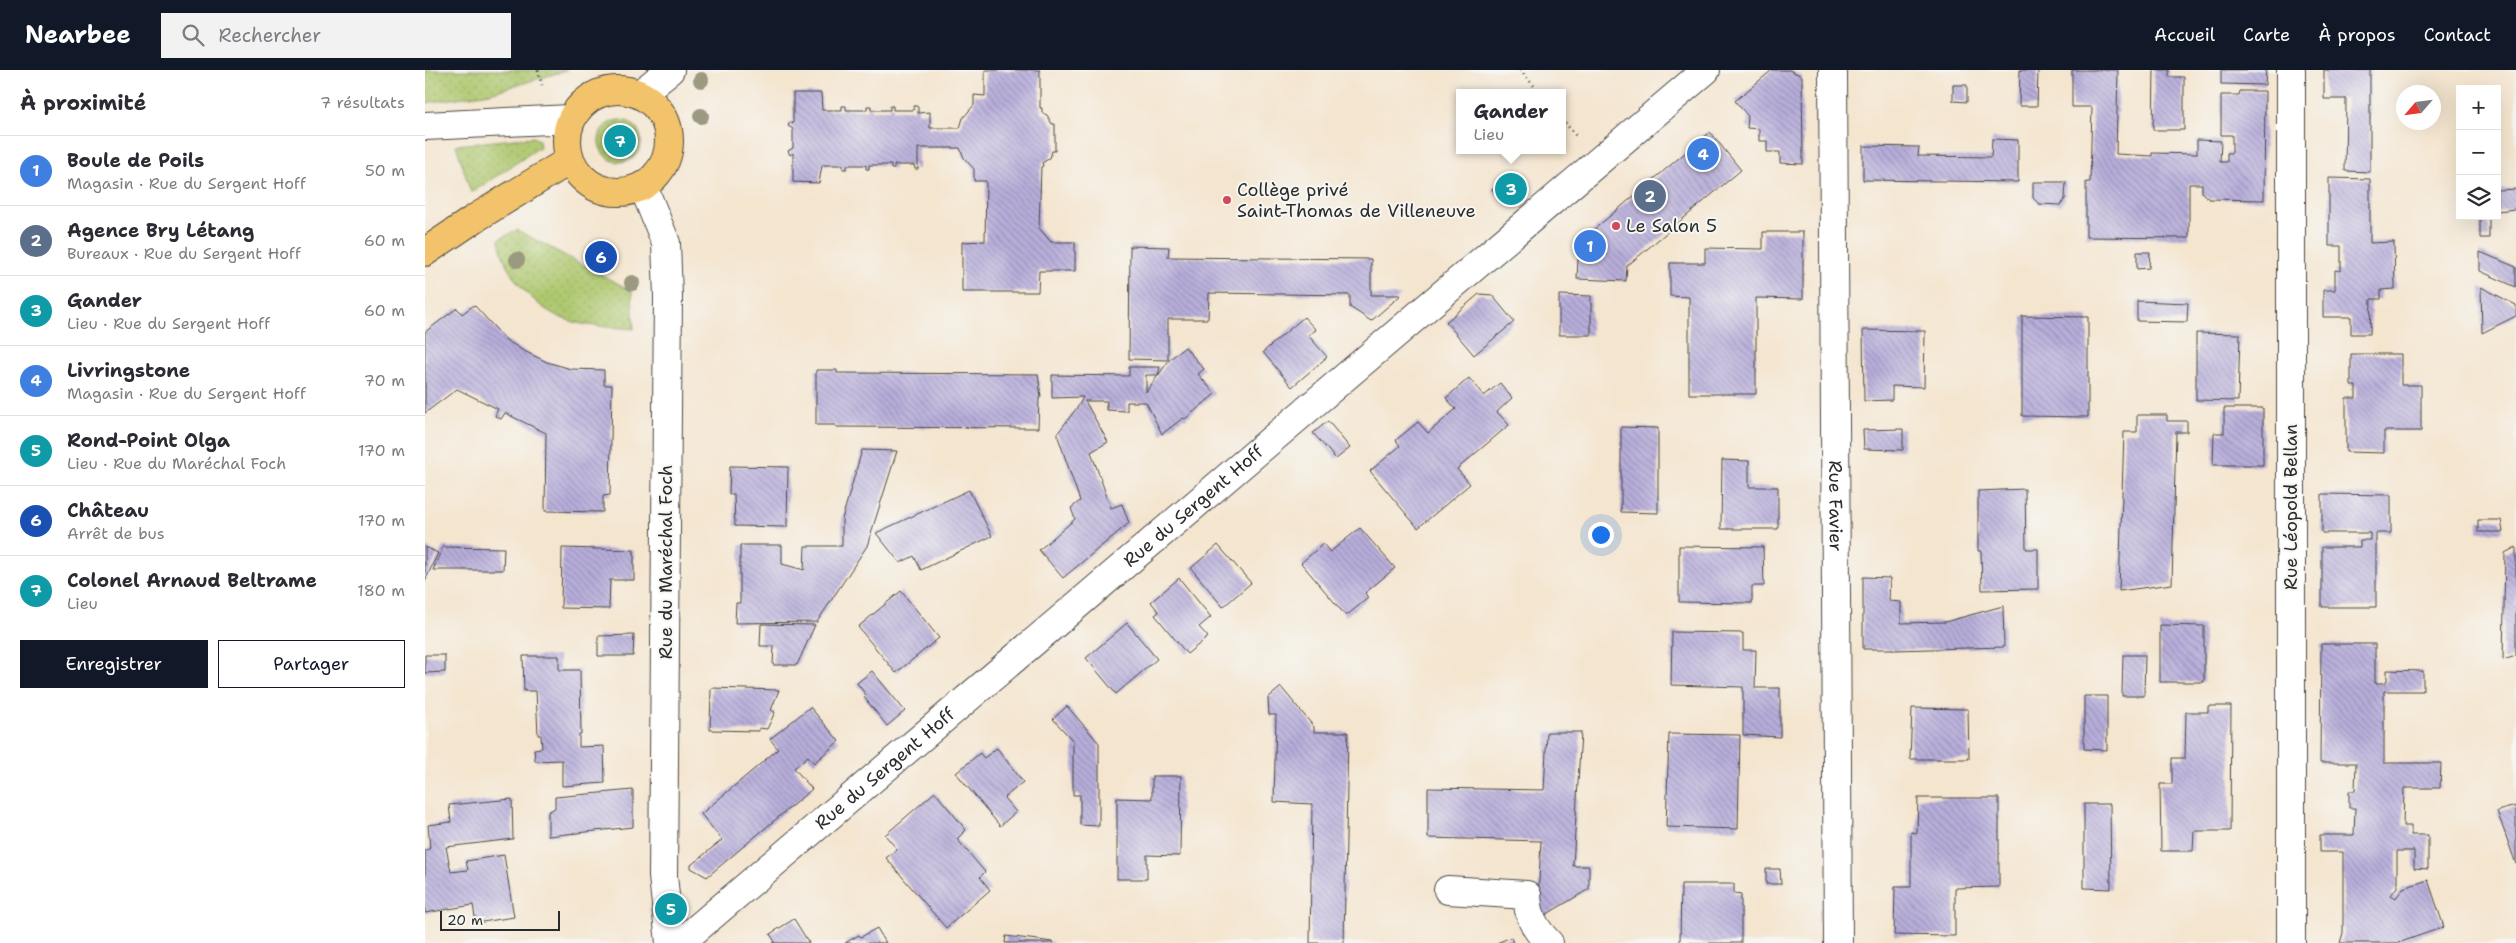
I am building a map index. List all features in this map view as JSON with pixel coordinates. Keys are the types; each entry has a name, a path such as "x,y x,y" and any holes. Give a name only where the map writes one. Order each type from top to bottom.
{"main road":[{"path":"608,90 624,90 640,94 658,110 669,131 669,147 664,163 655,176 643,186 627,192 609,192 593,186 579,175 570,160 567,133 571,120 580,106 593,96 608,90"},
{"path":"425,252 474,219 570,160"}],"street":[{"path":"640,94 670,70"},
{"name":"Rue du Sergent Hoff","path":"680,943 1706,70"},
{"name":"Rue Favier","path":"1833,70 1838,943"},
{"name":"Rue Léopold Bellan","path":"2291,70 2291,943"},
{"path":"425,126 571,120"},
{"name":"Rue du Maréchal Foch","path":"643,186 666,242 668,296 663,876 670,943"},
{"path":"1448,890 1527,895 1527,912 1538,932 1549,943"}],"path":[{"path":"1520,70 1537,89"},
{"path":"539,71 542,85"}],"green space":[{"path":"425,70 568,70 490,93 425,103"},
{"path":"624,120 632,123 638,129 641,141 638,153 632,159 616,162 608,159 602,153 599,137 602,129 608,123"},
{"path":"533,137 539,140 540,147 471,193 456,145"},
{"path":"517,230 632,291 634,329 602,327 575,322 550,312 538,303 515,280 502,254 499,239"}],"building":[{"path":"985,70 1040,70 1040,108 1042,108 1042,113 1047,115 1052,124 1055,124 1055,151 1052,151 1050,158 1042,163 1043,166 1041,167 1039,228 1051,242 1075,242 1075,271 1039,271 1038,292 962,292 962,242 985,241 986,181 974,181 974,169 964,158 960,148 918,148 918,169 915,169 914,165 894,165 894,169 891,169 891,165 869,165 869,169 866,169 866,165 847,165 847,169 843,169 843,165 822,165 819,183 793,182 793,153 790,155 788,151 793,148 793,129 788,126 790,122 793,124 793,93 821,93 822,110 842,110 842,106 846,106 846,110 867,110 867,106 871,106 871,110 890,110 890,106 893,106 893,110 914,110 914,106 918,106 918,113 930,112 930,128 960,128 963,118 974,105 974,95 985,96"},
{"path":"1772,70 1789,70 1802,76 1803,164 1780,163 1780,152 1767,152 1767,141 1759,141 1759,129 1747,128 1748,116 1735,101"},
{"path":"2020,70 2038,70 2037,106 2019,106"},
{"path":"2072,70 2118,70 2116,154 2152,156 2152,153 2197,154 2197,140 2221,141 2220,162 2227,162 2227,153 2232,153 2232,135 2221,135 2221,95 2239,95 2240,91 2265,91 2264,200 2209,199 2202,193 2202,184 2189,184 2189,238 2086,237 2086,182 2090,182 2092,107 2072,107"},
{"path":"2154,70 2169,70 2169,77 2184,77 2184,130 2153,130"},
{"path":"2221,70 2266,70 2265,85 2221,84"},
{"path":"2324,70 2370,70 2370,172 2345,171 2346,99 2324,99"},
{"path":"1953,85 1967,85 1967,102 1953,101"},
{"path":"1710,132 1741,170 1627,266 1626,281 1577,279 1579,242"},
{"path":"1992,139 2018,140 2018,182 1863,180 1863,146 1919,147 1918,156 1991,157"},
{"path":"1514,172 1529,188 1507,206 1492,189"},
{"path":"2329,178 2370,179 2370,243 2394,242 2395,289 2381,290 2381,299 2371,299 2370,334 2351,334 2351,317 2323,317 2323,290 2335,290 2335,270 2341,271 2341,246 2329,246"},
{"path":"2033,182 2066,182 2065,199 2061,205 2039,204 2033,198"},
{"path":"2516,189 2516,209 2501,211 2501,190"},
{"path":"2480,220 2489,220 2489,238 2480,238"},
{"path":"1763,232 1803,232 1803,299 1756,298 1756,394 1689,394 1689,297 1670,296 1670,263 1705,263 1705,248 1763,249"},
{"path":"1130,246 1169,247 1168,257 1371,259 1371,295 1401,295 1371,321 1350,307 1350,295 1209,293 1208,319 1168,319 1168,360 1129,359"},
{"path":"2137,252 2150,252 2149,268 2137,269"},
{"path":"2480,252 2516,267 2516,287 2480,271"},
{"path":"2481,287 2516,305 2516,316 2482,333"},
{"path":"1479,294 1492,295 1514,322 1474,355 1446,322"},
{"path":"1559,295 1591,296 1591,335 1559,335"},
{"path":"2137,301 2188,303 2187,322 2137,321"},
{"path":"474,305 506,340 522,350 547,362 571,369 604,370 604,385 612,385 610,495 603,496 603,512 545,511 546,433 505,413 501,419 495,416 498,409 457,389 425,413 425,332 457,308 462,314"},
{"path":"2022,316 2088,317 2088,417 2022,416"},
{"path":"1304,317 1316,330 1308,335 1327,357 1292,387 1263,352"},
{"path":"1863,330 1925,331 1924,387 1892,386 1892,400 1864,401"},
{"path":"2196,333 2240,334 2238,401 2196,400"},
{"path":"1185,347 1204,369 1198,374 1215,394 1185,419 1183,418 1162,434 1146,402 1127,402 1127,411 1106,410 1107,401 1085,401 1108,442 1091,452 1111,508 1122,504 1129,523 1063,578 1039,550 1075,519 1071,508 1080,501 1057,434 1083,397 1052,398 1052,375 1129,376 1129,367 1160,367 1158,375 1146,375 1146,392 1170,359"},
{"path":"2351,354 2401,354 2401,385 2421,385 2421,431 2384,431 2384,453 2346,452 2346,398 2356,398 2356,386 2351,386"},
{"path":"816,370 837,370 837,373 1038,374 1041,397 1039,398 1038,428 836,427 835,425 816,425"},
{"path":"1469,378 1484,396 1500,383 1512,398 1497,412 1509,425 1457,469 1470,484 1418,528 1370,471 1400,446 1396,440 1418,422 1428,433 1456,409 1446,398"},
{"path":"2224,408 2263,408 2263,465 2213,465 2214,433 2224,433"},
{"path":"2137,415 2167,415 2167,421 2187,421 2187,432 2176,432 2172,584 2119,591 2124,432 2137,432"},
{"path":"1328,421 1350,448 1336,459 1313,433"},
{"path":"1621,427 1658,428 1658,513 1621,512"},
{"path":"1903,429 1903,450 1864,449 1863,430"},
{"path":"862,450 897,451 867,546 817,622 735,623 736,603 740,603 740,545 782,545 782,564 804,570 805,546 842,546 842,519"},
{"path":"1722,460 1749,461 1749,487 1778,487 1778,529 1721,529"},
{"path":"730,466 788,467 787,527 735,526 734,494 729,494"},
{"path":"2025,489 2026,549 2038,549 2038,589 1982,590 1981,551 1978,551 1978,491"},
{"path":"969,490 992,536 921,570 914,556 900,563 876,533"},
{"path":"2322,494 2391,495 2391,533 2376,533 2376,607 2322,607 2322,547 2360,547 2360,540 2370,540 2370,533 2322,533"},
{"path":"2478,520 2501,520 2503,532 2478,532"},
{"path":"1360,528 1395,568 1365,593 1368,598 1346,616 1301,563 1323,544 1330,552"},
{"path":"1218,545 1251,583 1223,607 1191,568"},
{"path":"1679,546 1763,547 1764,586 1752,586 1752,603 1679,602"},
{"path":"425,547 438,553 425,581"},
{"path":"443,547 504,548 503,570 433,570"},
{"path":"2516,547 2516,656 2503,660 2505,553"},
{"path":"562,548 634,550 634,580 610,580 609,609 561,608"},
{"path":"1863,577 1890,578 1889,601 1901,602 1901,623 1945,622 2003,606 2004,647 1863,649"},
{"path":"1179,578 1211,617 1199,627 1208,637 1187,654 1155,615 1159,612 1151,602"},
{"path":"901,591 939,638 896,673 858,627"},
{"path":"1127,623 1157,659 1116,694 1086,658"},
{"path":"761,624 815,625 797,665 773,665 774,646 760,646"},
{"path":"2160,625 2204,626 2204,682 2160,682"},
{"path":"1672,632 1743,633 1743,650 1756,650 1755,688 1780,688 1780,737 1743,735 1743,687 1671,685"},
{"path":"634,635 633,656 598,656 598,636"},
{"path":"2321,644 2375,644 2375,683 2387,681 2387,670 2423,671 2423,691 2384,691 2384,763 2441,763 2440,788 2404,788 2403,826 2411,826 2411,835 2428,835 2428,869 2414,868 2414,851 2397,851 2397,887 2391,895 2396,898 2403,888 2428,880 2444,927 2398,943 2340,943 2343,933 2343,852 2320,852 2320,835 2354,835 2355,808 2349,808 2349,791 2355,791 2356,763 2320,763"},
{"path":"425,655 445,655 445,672 425,673"},
{"path":"2123,655 2145,655 2144,696 2122,696"},
{"path":"523,656 559,656 559,670 580,670 581,734 579,734 579,747 604,746 605,783 562,786 562,760 535,761 534,749 542,748 541,735 538,735 536,691 524,691"},
{"path":"872,671 905,711 887,726 864,697 866,695 857,683"},
{"path":"1281,687 1314,727 1314,732 1348,732 1344,943 1310,943 1312,804 1274,802 1276,715 1269,715 1268,698"},
{"path":"711,688 779,690 771,710 775,712 767,729 759,728 759,731 710,730"},
{"path":"2084,696 2107,696 2107,750 2084,749"},
{"path":"1067,706 1099,743 1099,826 1080,825 1080,795 1073,795 1073,741 1053,719"},
{"path":"2208,706 2231,706 2230,831 2194,831 2193,851 2161,851 2160,784 2172,784 2172,758 2185,758 2186,712 2208,712"},
{"path":"810,707 839,741 814,763 808,756 794,768 812,789 707,877 691,868 691,865 722,840 701,814 778,749 770,739"},
{"path":"1912,708 1968,709 1969,759 1910,759"},
{"path":"1547,732 1581,732 1573,866 1589,866 1589,889 1537,920 1541,841 1428,838 1428,788 1544,790"},
{"path":"1669,734 1740,735 1738,829 1666,827"},
{"path":"997,748 1023,782 1004,798 1016,812 1000,826 956,773 980,753 984,758"},
{"path":"1152,776 1181,776 1180,856 1147,855 1147,879 1117,879 1117,798 1152,799"},
{"path":"633,790 633,827 548,836 548,812 555,808 555,797"},
{"path":"935,792 966,830 957,839 985,872 980,877 990,890 946,928 886,858 897,849 885,835"},
{"path":"1918,798 1999,798 1999,887 1955,888 1955,936 1894,935 1895,887 1911,887 1911,832 1917,833"},
{"path":"512,799 513,839 446,847 451,872 468,870 466,861 504,855 514,917 476,923 473,905 425,913 425,851 430,848 428,825 451,822 449,805"},
{"path":"2084,804 2110,804 2111,889 2084,888"},
{"path":"2516,806 2516,864 2497,811"},
{"path":"1766,869 1780,869 1781,884 1766,884"},
{"path":"1681,884 1734,884 1734,893 1741,894 1741,943 1680,943"},
{"path":"794,919 809,943 773,943 775,942 770,934"},
{"path":"877,928 886,943 845,943 859,935 861,937"},
{"path":"1006,936 1053,942 1053,943 1005,943"},
{"path":"1511,937 1513,943 1497,943"}],"place":[{"name":"Colonel Arnaud Beltrame","path":"620,141"},
{"name":"Livringstone","path":"1703,154"},
{"name":"Gander","path":"1511,189"},
{"name":"Agence Bry Létang","path":"1650,196"},
{"name":"Collège privé Saint-Thomas de Villeneuve","path":"1227,200"},
{"name":"Le Salon 5","path":"1616,226"},
{"name":"Boule de Poils","path":"1590,246"},
{"name":"Château","path":"601,257"},
{"name":"Rond-Point Olga","path":"671,909"}]}
